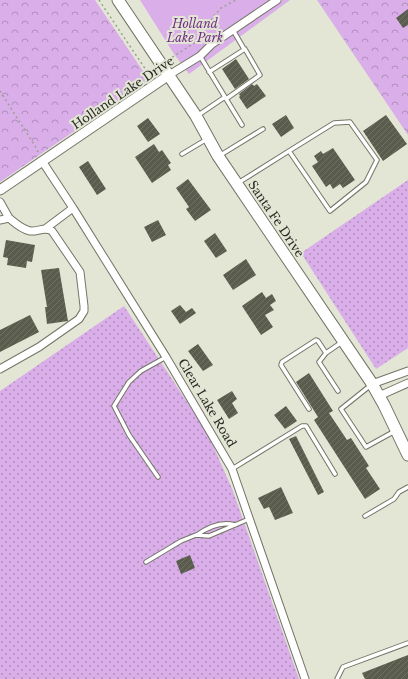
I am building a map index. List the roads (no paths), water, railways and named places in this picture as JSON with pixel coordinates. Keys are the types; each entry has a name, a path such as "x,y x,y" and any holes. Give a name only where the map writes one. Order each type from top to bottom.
{"main road":[{"name":"Santa Fe Drive","path":"118,0 196,116 218,156 372,384 408,455"}],"street":[{"name":"Holland Lake Drive","path":"0,190 169,75 200,56 212,44 277,0"},
{"name":"Clear Lake Road","path":"42,162 73,208 166,357 232,469 305,679"},
{"path":"0,202 9,218 23,228 29,231 45,229 52,231 80,272 84,311 79,319 39,347 0,369"},
{"path":"45,229 73,208"},
{"path":"0,220 9,218"},
{"path":"372,384 408,371"},
{"path":"379,396 408,383"}],"lane":[{"path":"196,116 260,75 232,30"},
{"path":"209,72 244,49"},
{"path":"200,56 242,125"},
{"path":"237,184 289,151 334,123 350,122 377,160 366,182 330,211 289,151"},
{"path":"218,156 263,129"},
{"path":"182,154 208,138"},
{"path":"309,410 281,365 282,362 316,340 326,353"},
{"path":"338,391 320,362 326,353 343,341"},
{"path":"158,477 129,435 114,406 129,382 137,374 166,357"},
{"path":"372,384 341,409 366,447 397,431"},
{"path":"232,469 302,426 306,426 335,474"},
{"path":"365,516 394,499 408,486"},
{"path":"197,535 209,536 249,519"},
{"path":"146,562 181,541 197,535 206,528 223,523 235,525"},
{"path":"337,679 344,667 408,643"}],"park label":[{"name":"Holland Lake Park","path":"195,31"}]}
